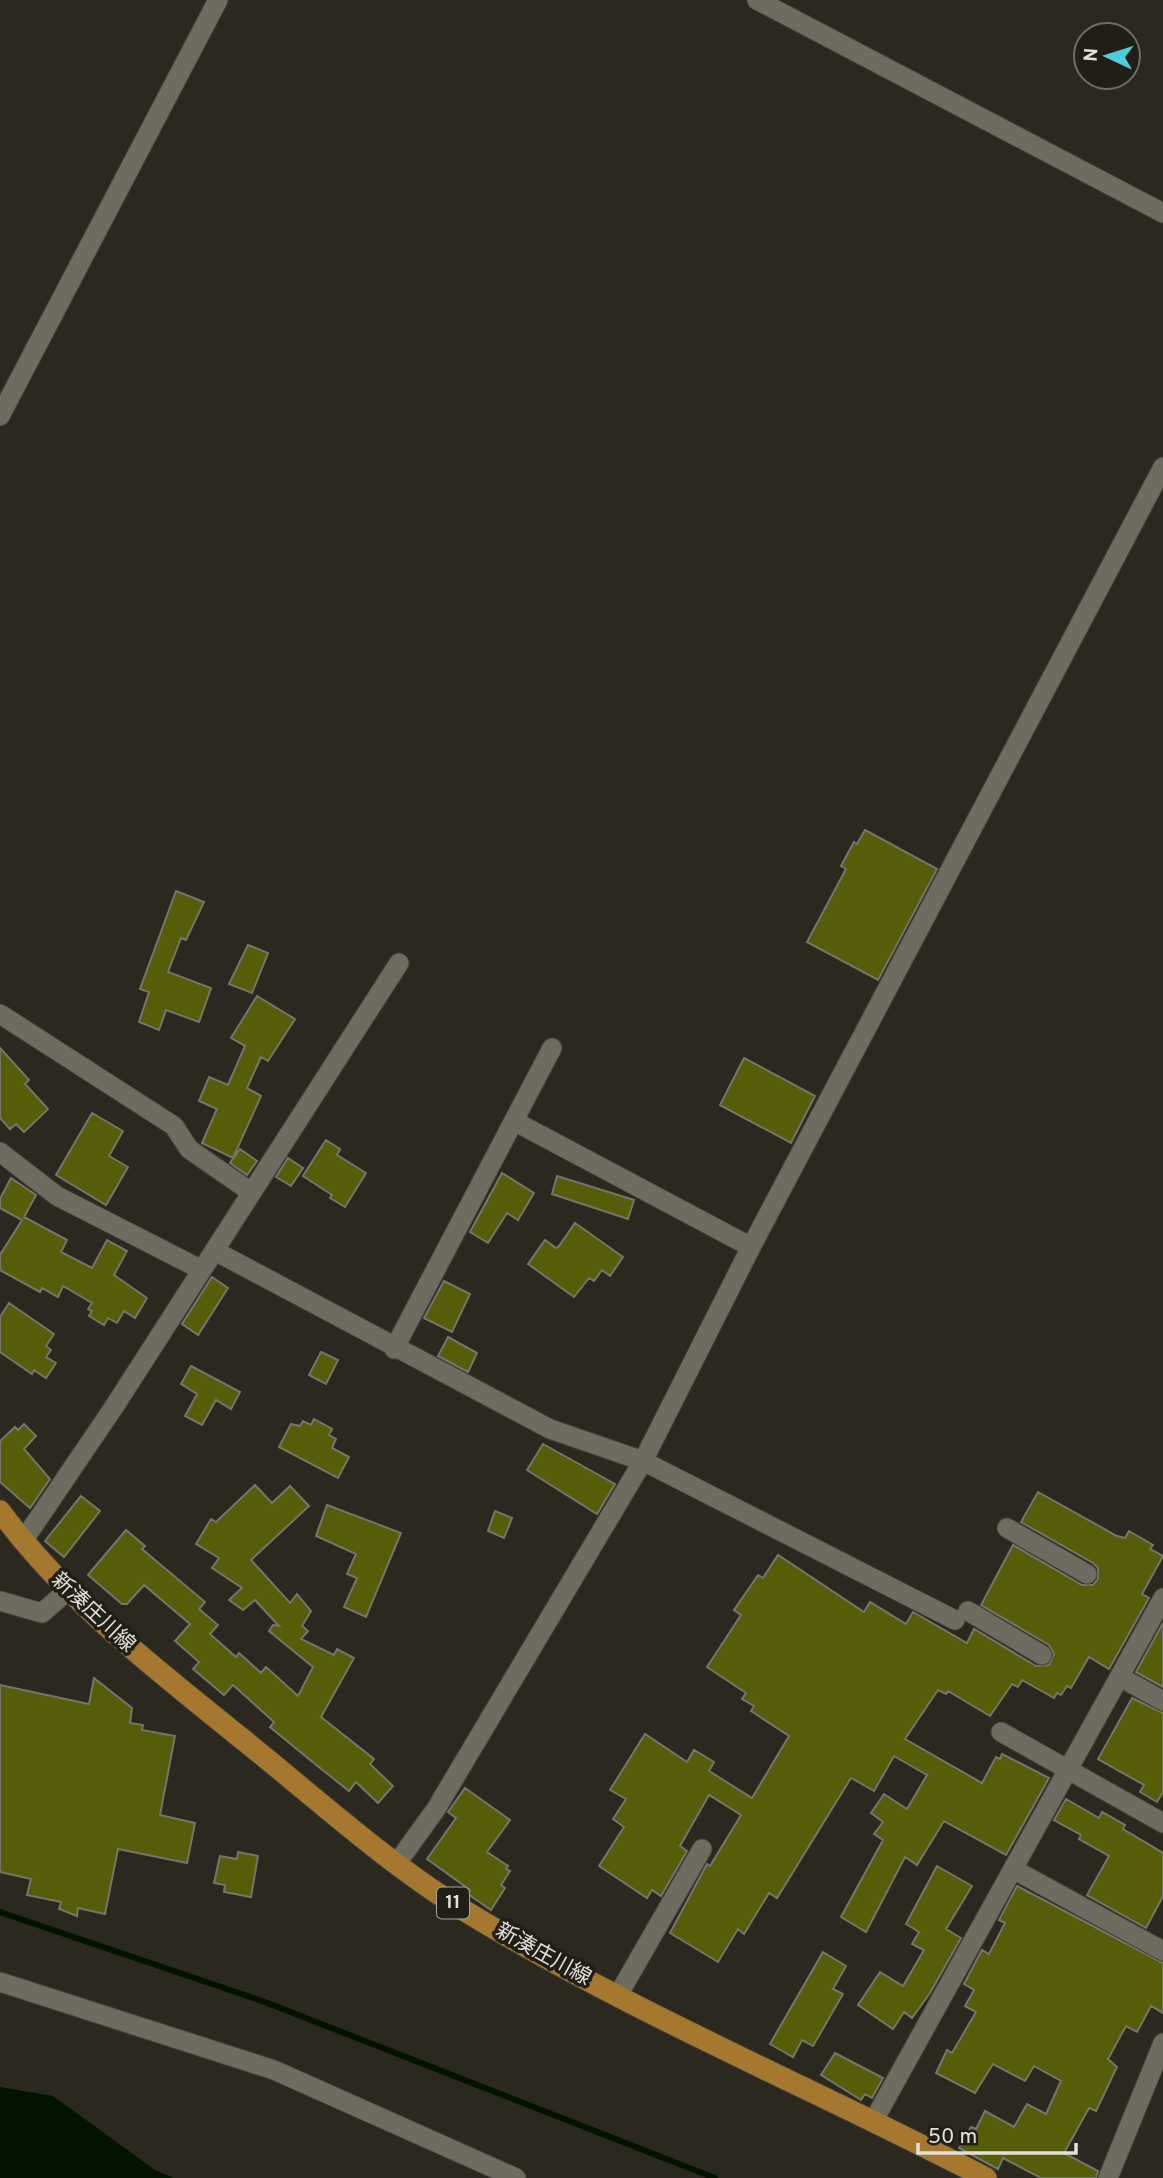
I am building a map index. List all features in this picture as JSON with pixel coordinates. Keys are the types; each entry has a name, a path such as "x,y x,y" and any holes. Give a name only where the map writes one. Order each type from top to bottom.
{"main road":[{"name":"新湊庄川線","path":"0,1511 66,1591 151,1667 397,1863 463,1910 617,1997 874,2120 986,2178"}],"street":[{"path":"0,416 218,0"},
{"path":"757,0 1163,213"},
{"path":"397,1863 450,1787 643,1461 751,1247 1163,467"},
{"path":"23,1541 215,1251 399,963"},
{"path":"0,1014 174,1126 189,1149 251,1192"},
{"path":"394,1349 552,1048"},
{"path":"514,1121 751,1247"},
{"path":"0,1152 57,1196 202,1270"},
{"path":"215,1251 394,1349 550,1429 643,1461 1042,1655"},
{"path":"1007,1528 1087,1574"},
{"path":"0,1601 42,1613 66,1591"},
{"path":"874,2120 1163,1598"},
{"path":"1120,1677 1163,1701"},
{"path":"1000,1732 1163,1823"},
{"path":"617,1997 702,1849"},
{"path":"1013,1869 1163,1951"},
{"path":"0,1982 274,2070 516,2178"},
{"path":"1108,2178 1163,2043"}],"shaded area":[{"path":"0,2087 53,2096 155,2170 174,2178 0,2178"}],"building":[{"path":"865,830 937,869 878,980 807,942 846,869 841,866 854,842 857,844"},
{"path":"176,891 204,902 186,940 181,938 168,972 211,988 199,1022 166,1010 159,1030 139,1022 149,992 140,989"},
{"path":"248,945 268,953 252,993 229,984"},
{"path":"257,996 295,1019 268,1061 261,1057 247,1088 261,1096 233,1158 202,1143 217,1109 199,1101 209,1077 228,1085 245,1046 231,1038"},
{"path":"0,1048 29,1080 25,1084 48,1109 24,1132 16,1124 10,1129 0,1118"},
{"path":"744,1058 815,1096 791,1143 720,1105"},
{"path":"92,1113 123,1131 109,1156 128,1167 106,1205 56,1175"},
{"path":"326,1140 340,1149 337,1155 366,1173 345,1207 303,1176"},
{"path":"240,1149 257,1161 247,1175 230,1163"},
{"path":"288,1158 303,1168 291,1186 276,1177"},
{"path":"502,1173 534,1193 518,1220 507,1213 488,1243 470,1232"},
{"path":"557,1176 634,1200 628,1219 552,1194"},
{"path":"11,1178 36,1195 24,1217 67,1240 61,1252 92,1268 107,1240 127,1251 114,1275 147,1298 135,1318 124,1311 117,1323 108,1318 104,1325 89,1316 92,1311 88,1309 92,1303 63,1286 58,1297 42,1288 40,1292 0,1270 0,1255 22,1220 0,1208 0,1199"},
{"path":"575,1223 623,1257 610,1276 602,1270 594,1281 589,1278 574,1297 528,1264 545,1240 556,1248"},
{"path":"212,1277 228,1288 198,1335 182,1324"},
{"path":"444,1281 470,1294 452,1332 424,1318"},
{"path":"9,1303 54,1334 46,1346 51,1350 46,1357 56,1363 46,1378 34,1370 32,1374 0,1352 0,1317"},
{"path":"448,1337 477,1353 468,1372 438,1356"},
{"path":"321,1352 338,1360 326,1384 309,1375"},
{"path":"191,1366 240,1392 231,1409 216,1400 202,1425 185,1416 197,1394 181,1384"},
{"path":"314,1419 332,1429 329,1435 336,1439 332,1448 349,1457 338,1478 279,1447 291,1424 300,1426 303,1421 311,1425"},
{"path":"24,1424 36,1436 24,1449 50,1479 30,1508 0,1482 0,1441 15,1427 18,1430"},
{"path":"543,1444 615,1484 597,1514 527,1470"},
{"path":"255,1485 272,1503 290,1486 309,1506 251,1560 290,1603 297,1594 311,1611 302,1626 308,1631 301,1639 334,1655 337,1649 354,1658 321,1717 374,1759 370,1764 393,1786 378,1803 356,1782 349,1791 315,1764 270,1727 274,1722 233,1685 224,1695 193,1669 199,1662 175,1641 190,1624 144,1585 127,1604 122,1604 88,1575 126,1530 145,1546 142,1549 205,1602 199,1609 218,1625 210,1634 236,1657 239,1653 261,1673 266,1667 298,1696 313,1667 269,1631 273,1625 279,1626 255,1600 243,1610 229,1600 242,1588 212,1568 219,1558 196,1544 211,1519 216,1522"},
{"path":"1038,1492 1117,1536 1125,1538 1129,1531 1153,1545 1150,1549 1163,1556 1142,1594 1149,1598 1109,1669 1089,1657 1071,1688 1067,1686 1061,1695 1057,1693 1054,1698 1022,1680 1018,1687 1012,1684 990,1716 948,1691 946,1694 938,1690 905,1739 982,1783 996,1757 1000,1759 1002,1754 1049,1778 1006,1855 944,1821 917,1865 905,1857 866,1932 841,1917 883,1840 874,1834 883,1822 871,1813 884,1794 907,1809 927,1775 894,1756 874,1791 851,1778 777,1898 769,1893 744,1934 738,1929 718,1962 670,1933 707,1864 710,1866 741,1815 709,1795 680,1846 687,1851 661,1896 652,1890 647,1898 599,1866 624,1827 613,1819 626,1799 610,1790 645,1734 687,1762 694,1750 714,1762 709,1771 752,1798 789,1736 751,1711 754,1706 742,1699 746,1693 707,1667 741,1615 734,1610 758,1575 763,1578 778,1555 864,1612 870,1602 906,1624 913,1612 967,1643 974,1629 1036,1666 1049,1665 1054,1654 1049,1645 981,1605 1013,1545 1082,1585 1093,1585 1098,1579 1098,1568 1093,1563 1021,1522"},
{"path":"81,1496 100,1511 64,1557 45,1541"},
{"path":"327,1505 401,1533 366,1617 344,1607 357,1578 347,1574 356,1554 316,1536"},
{"path":"495,1511 512,1518 504,1538 488,1531"},
{"path":"1163,1623 1163,1687 1136,1672"},
{"path":"94,1678 132,1708 130,1723 143,1725 142,1730 175,1736 160,1815 195,1823 187,1863 118,1849 105,1914 78,1908 77,1916 59,1909 61,1902 27,1895 31,1879 0,1872 0,1685 89,1704"},
{"path":"1132,1698 1163,1713 1163,1792 1157,1802 1140,1792 1144,1785 1098,1759"},
{"path":"465,1788 510,1820 487,1852 508,1866 506,1869 510,1871 501,1885 505,1888 491,1910 468,1894 470,1890 427,1859 456,1818 448,1812"},
{"path":"1066,1799 1099,1818 1102,1812 1125,1825 1123,1829 1163,1853 1163,1896 1146,1928 1087,1895 1109,1856 1079,1839 1081,1835 1054,1820"},
{"path":"238,1852 258,1856 251,1897 224,1892 225,1885 214,1883 220,1856 237,1859"},
{"path":"937,1866 972,1886 946,1929 961,1938 930,1993 912,2018 904,2012 893,2029 858,2005 880,1972 903,1986 924,1950 912,1944 919,1932 906,1924"},
{"path":"1017,1886 1163,1963 1163,2013 1151,2006 1137,2032 1126,2026 1108,2059 1117,2067 1096,2111 1089,2108 1064,2153 1098,2171 1096,2178 1041,2178 1003,2158 998,2169 959,2148 971,2127 976,2129 985,2111 1014,2127 1027,2104 1046,2114 1061,2081 1034,2066 1025,2081 993,2064 975,2093 936,2073 947,2050 952,2053 976,2012 965,2006 974,1990 964,1984 982,1950 989,1954 1005,1923 999,1920"},
{"path":"823,1952 846,1966 833,1989 843,1994 813,2046 802,2040 793,2057 770,2044"},
{"path":"835,2053 883,2078 872,2098 865,2094 861,2100 821,2075"}],"waterway":[{"path":"0,1912 265,2002 715,2178"}]}
